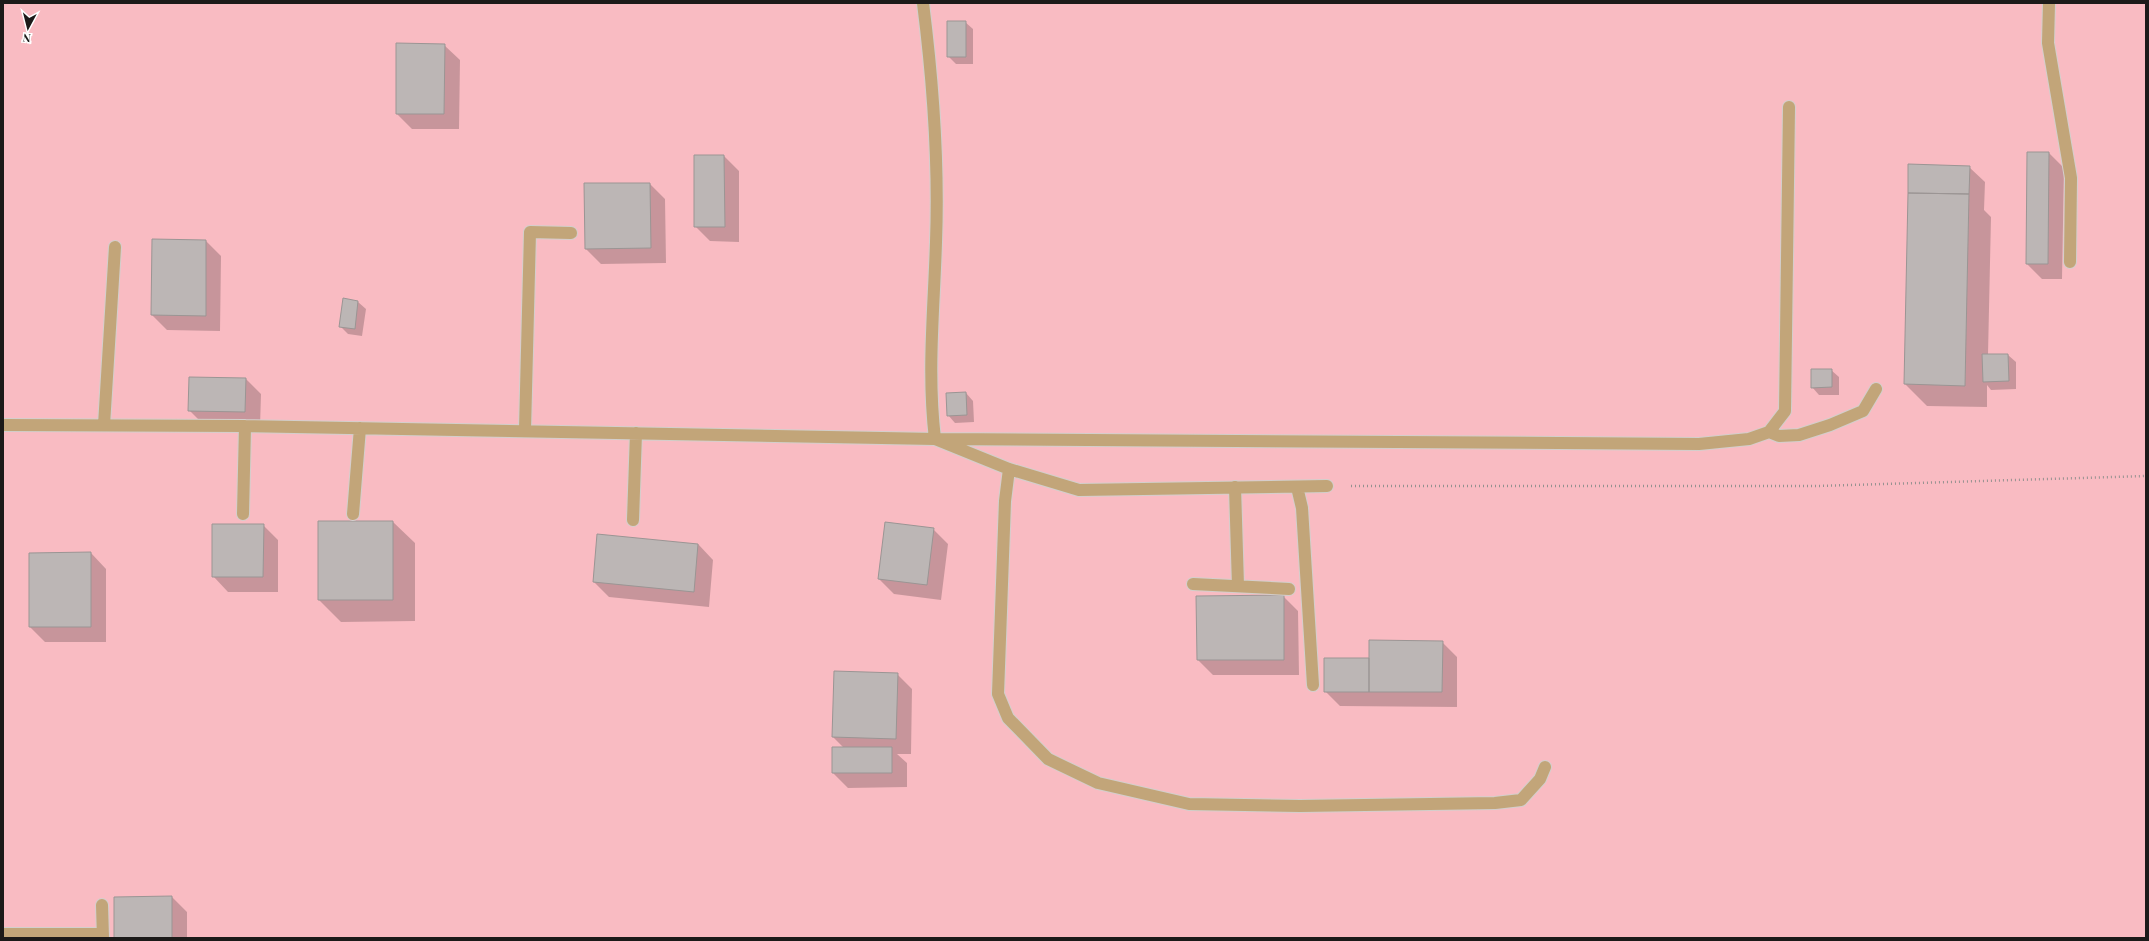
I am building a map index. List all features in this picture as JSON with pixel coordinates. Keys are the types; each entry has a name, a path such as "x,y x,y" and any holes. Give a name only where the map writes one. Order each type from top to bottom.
{"street":[{"path":"923,3 934,103 936,241 930,356 935,439"},
{"path":"2049,6 2048,43 2071,178 2070,262"},
{"path":"3,425 245,426 525,430 935,439 1699,444 1749,439 1768,432 1786,411 1789,107"},
{"path":"525,430 530,232 571,233"},
{"path":"104,425 116,247"},
{"path":"1768,432 1779,436 1799,435 1830,425 1863,411 1876,389"},
{"path":"243,514 245,426"},
{"path":"353,514 360,428"},
{"path":"633,520 636,433"},
{"path":"935,439 1009,469 1079,490 1327,486"},
{"path":"1009,469 1005,502 998,694 1008,718 1048,759 1098,784 1189,804 1292,806 1495,803 1520,800 1540,779 1545,767"},
{"path":"1235,487 1238,586"},
{"path":"1297,487 1302,508 1313,685"},
{"path":"1193,584 1289,589"},
{"path":"3,934 103,936 102,905"}],"path":[{"path":"1327,486 1818,486 2146,476"}],"shaded area":[{"path":"3,3 2146,3 2146,938 3,938"}],"building":[{"path":"947,21 966,21 966,57 947,57"},
{"path":"396,43 445,44 444,114 396,114"},
{"path":"2027,152 2049,152 2048,264 2026,264"},
{"path":"694,155 724,155 725,227 694,227"},
{"path":"1908,164 1970,166 1969,194 1908,193"},
{"path":"584,183 650,183 651,248 585,249"},
{"path":"1908,193 1969,194 1965,386 1904,384"},
{"path":"152,239 206,240 206,316 151,315"},
{"path":"343,298 358,301 355,329 339,327"},
{"path":"1982,354 2008,354 2009,381 1983,382"},
{"path":"1811,369 1832,369 1832,387 1811,388"},
{"path":"189,377 246,378 245,412 188,411"},
{"path":"966,392 967,415 947,416 946,393"},
{"path":"318,521 393,521 393,600 318,600"},
{"path":"885,522 934,528 927,585 878,579"},
{"path":"212,524 264,524 263,577 212,577"},
{"path":"597,534 698,544 694,592 593,582"},
{"path":"91,552 91,627 29,627 29,553"},
{"path":"1284,595 1284,660 1197,660 1196,596"},
{"path":"1369,640 1443,641 1442,692 1369,692"},
{"path":"1324,658 1369,658 1369,692 1324,692"},
{"path":"834,671 898,673 896,739 832,737"},
{"path":"832,747 892,747 892,773 832,773"},
{"path":"172,896 172,938 114,938 114,897"}]}
